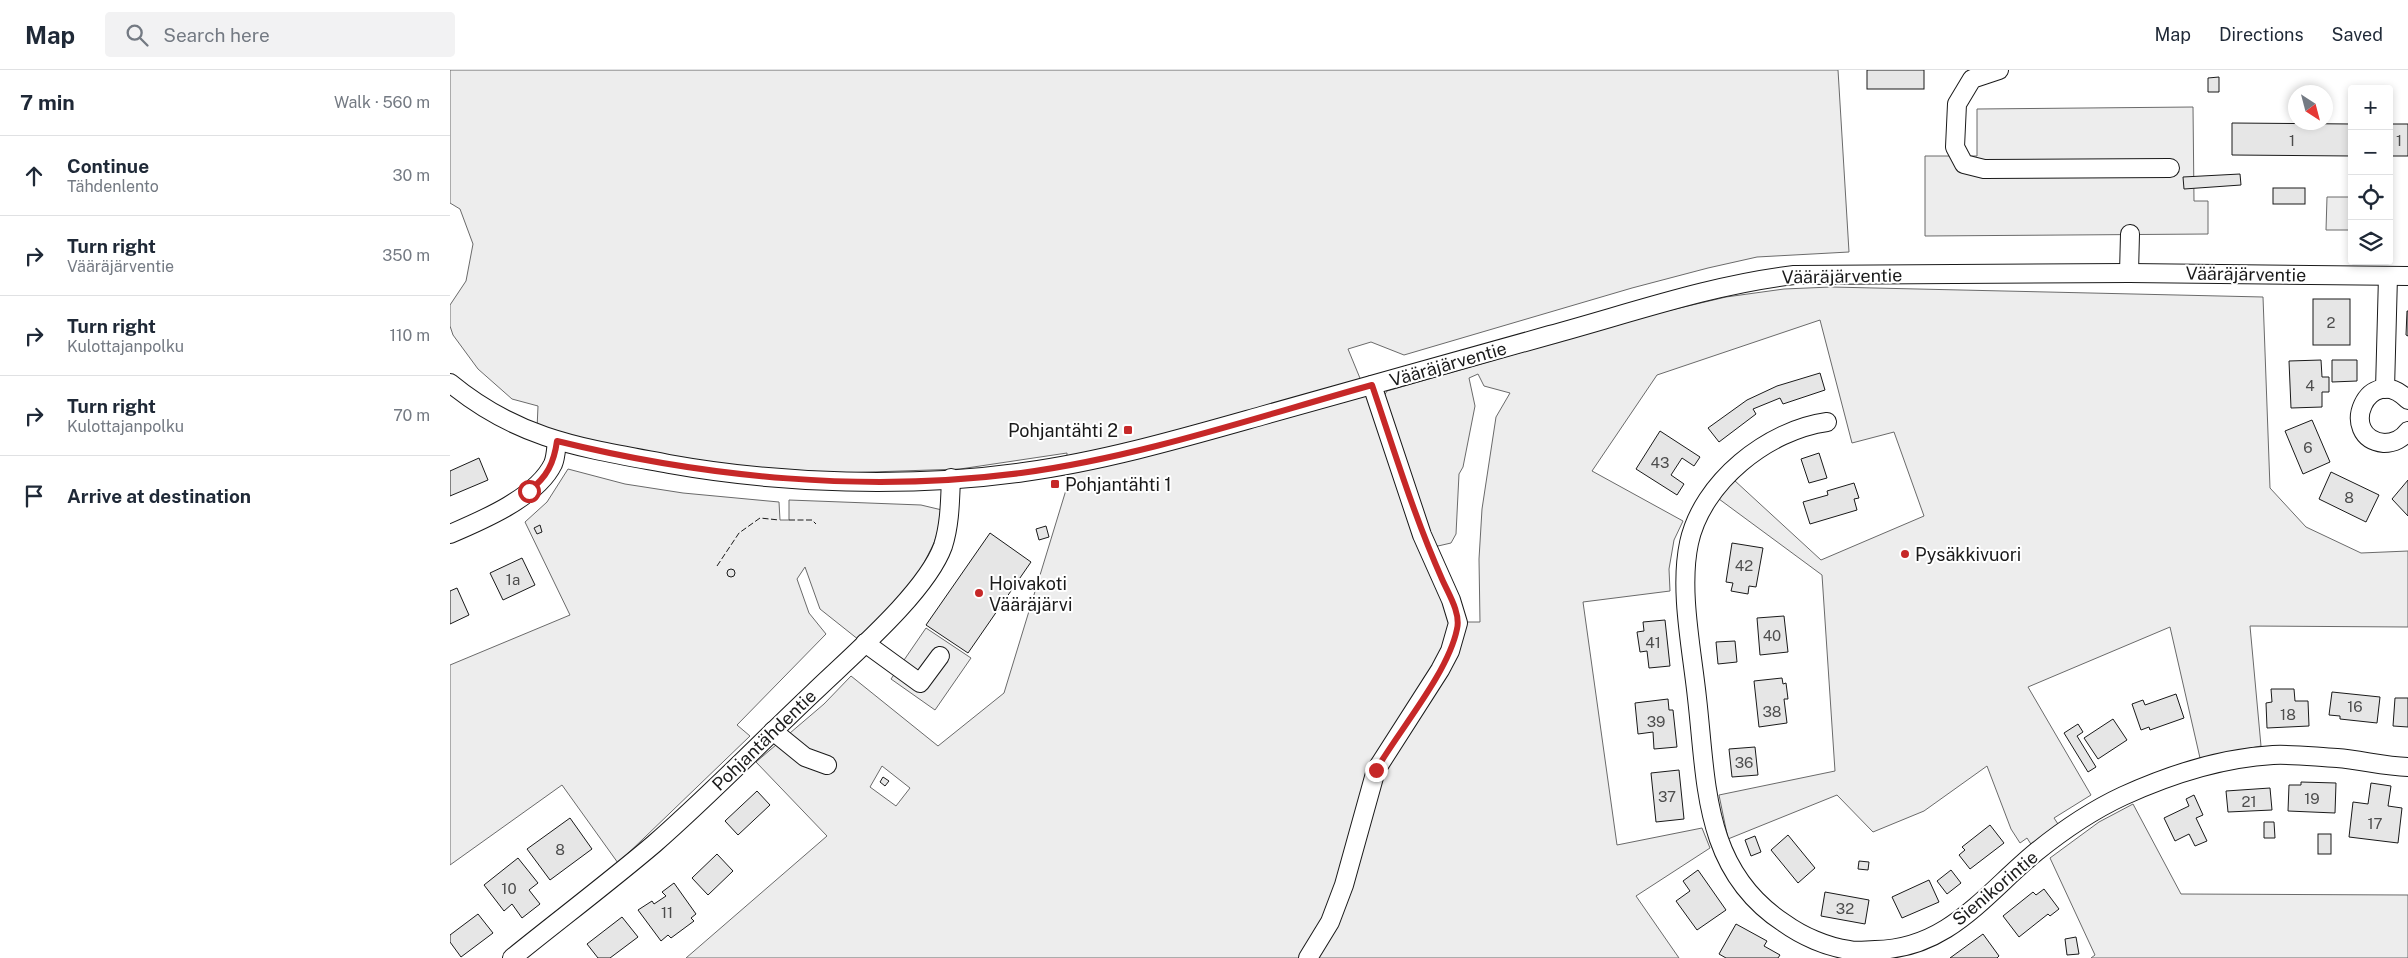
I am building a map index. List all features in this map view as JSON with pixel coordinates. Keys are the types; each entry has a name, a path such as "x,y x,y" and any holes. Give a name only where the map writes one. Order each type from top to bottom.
{"street":[{"path":"1999,70 1972,79 1957,104 1955,147 1964,164 1984,169 2170,168"},
{"path":"2129,272 2130,234"},
{"name":"Vääräjärventie","path":"450,383 474,403 523,430 557,441 689,468 744,474 841,480 950,478 1021,473 1088,461 1177,439 1664,302 1759,279 1794,275 2129,272 2408,276"},
{"path":"2385,389 2388,276"},
{"path":"1308,958 1330,922 1342,891 1376,770 1440,670 1450,651 1458,623 1451,600 1422,535 1372,385"},
{"path":"2408,400 2402,394 2385,389 2377,391 2364,400 2359,415 2364,430 2369,437 2384,443 2400,439 2408,431"},
{"name":"Sienikorintie","path":"1827,422 1811,424 1790,431 1757,449 1734,469 1714,491 1700,514 1689,542 1686,586 1709,804 1722,853 1744,889 1768,913 1801,935 1848,950 1883,950 1910,946 1938,934 1970,913 2036,852 2092,813 2124,796 2217,763 2273,755 2341,758 2408,767"},
{"path":"450,534 514,501 541,482 554,462 557,441"},
{"name":"Pohjantähdentie","path":"512,958 653,844 865,643 905,602 928,572 942,546 949,517 950,478"},
{"path":"865,643 920,683 940,656"},
{"path":"773,731 805,757 827,765"}],"shaded area":[{"path":"450,70 1838,70 1849,252 1757,257 1708,268 1632,288 1404,355 1371,342 1348,349 1371,405 1416,542 1461,622 1480,622 1479,559 1482,509 1496,417 1510,393 1484,386 1478,374 1469,378 1475,406 1463,467 1459,474 1456,534 1451,543 1438,546 1433,544 1384,396 1387,391 1654,314 1726,297 1784,289 1831,287 2263,297 2270,488 2306,527 2361,553 2408,551 2408,627 2250,626 2261,746 2200,758 2170,627 2028,687 2091,795 2054,818 2064,833 2036,852 2027,838 2020,843 2011,829 1987,766 1924,811 1873,832 1837,795 1728,839 1719,795 1835,771 1822,575 1719,499 1734,480 1821,560 1924,516 1894,432 1852,443 1820,320 1657,375 1592,471 1683,521 1674,540 1669,569 1670,591 1583,602 1617,845 1702,828 1710,848 1636,896 1679,958 686,958 827,836 756,762 824,704 851,676 938,746 1004,693 1066,490 1067,453 960,469 841,473 745,467 637,451 537,429 538,406 512,399 478,369 453,335 450,326 450,305 466,281 473,244 460,209 450,203","holes":["882,766 910,788 896,806 870,787"]},
{"path":"2193,107 2194,201 2208,201 2208,234 1925,236 1925,156 1977,156 1977,109"},
{"path":"2327,197 2348,197 2348,230 2326,230"},
{"path":"568,469 625,484 683,493 779,502 780,520 789,520 789,500 921,505 942,510 942,518 934,543 921,569 898,598 859,640 820,609 805,567 797,579 809,613 826,634 737,725 750,736 618,863 562,785 450,865 450,665 570,615 525,522 547,502"},
{"path":"926,628 971,658 935,710 891,679"},
{"path":"2133,804 2181,894 2408,895 2408,958 2091,958 2095,955 2050,858 2099,822"}],"building":[{"path":"1867,70 1924,70 1924,89 1867,89"},
{"path":"2219,77 2219,92 2208,92 2208,78"},
{"path":"2232,123 2288,123 2288,130 2333,130 2333,124 2348,124 2348,156 2232,155"},
{"path":"2393,124 2408,124 2408,156 2393,156"},
{"path":"2240,174 2241,185 2184,189 2183,177"},
{"path":"2273,188 2305,188 2305,204 2273,204"},
{"path":"2313,299 2350,299 2350,345 2313,345"},
{"path":"2408,311 2408,336 2406,335"},
{"path":"2321,360 2322,377 2329,377 2329,392 2322,392 2322,407 2291,408 2289,361"},
{"path":"2332,360 2357,360 2357,381 2332,382"},
{"path":"1820,373 1825,390 1783,404 1780,398 1753,409 1756,414 1719,442 1708,428 1747,400 1777,386"},
{"path":"2312,420 2330,462 2303,474 2285,431"},
{"path":"1660,431 1700,457 1694,466 1682,458 1671,475 1684,484 1677,495 1636,469"},
{"path":"1819,453 1827,478 1809,483 1801,459"},
{"path":"479,458 488,480 450,496 450,471"},
{"path":"2331,472 2379,495 2366,522 2319,499"},
{"path":"2408,480 2408,516 2392,499"},
{"path":"1854,483 1859,498 1854,499 1857,510 1810,524 1803,502 1828,495 1827,491"},
{"path":"540,525 542,532 537,534 534,528"},
{"path":"1046,526 1049,537 1039,540 1036,529"},
{"name":"Hoivakoti Vääräjärvi","path":"990,533 1031,562 968,653 926,625"},
{"path":"1732,543 1763,548 1756,587 1749,586 1748,594 1731,591 1733,583 1726,582"},
{"path":"522,558 535,585 503,600 490,573"},
{"path":"731,569 735,573 731,577 727,573"},
{"path":"457,588 469,615 450,624 450,591"},
{"path":"1784,616 1788,652 1760,655 1757,618"},
{"path":"1665,620 1670,666 1649,668 1647,651 1640,652 1637,632 1644,631 1643,622"},
{"path":"1735,641 1737,662 1718,664 1716,642"},
{"path":"1782,678 1783,684 1786,683 1788,699 1784,699 1787,723 1759,727 1754,681"},
{"path":"2271,689 2294,689 2295,701 2308,701 2309,726 2267,728 2266,703 2272,702"},
{"path":"2332,692 2380,697 2377,723 2340,719 2340,716 2329,715"},
{"path":"2176,694 2184,718 2150,730 2149,727 2141,730 2132,704 2143,700 2145,705"},
{"path":"2395,698 2408,698 2408,727 2393,726"},
{"path":"1668,699 1669,710 1673,710 1677,747 1654,749 1653,732 1638,734 1635,703"},
{"path":"2113,719 2127,740 2098,759 2084,738"},
{"path":"2078,724 2083,732 2077,736 2096,767 2088,772 2064,733"},
{"path":"1755,747 1758,775 1732,777 1729,749"},
{"path":"1679,770 1684,819 1656,822 1651,773"},
{"path":"883,777 889,781 885,786 880,782"},
{"path":"2301,782 2336,783 2335,813 2288,811 2289,785 2301,785"},
{"path":"2371,783 2391,786 2388,806 2402,808 2398,843 2349,837 2353,802 2368,804"},
{"path":"2270,788 2272,810 2228,812 2226,791"},
{"path":"757,791 770,805 738,835 725,821"},
{"path":"2194,795 2203,815 2196,818 2207,841 2195,846 2189,834 2175,841 2164,818 2189,806 2186,799"},
{"path":"570,818 592,849 550,880 527,849"},
{"path":"2264,822 2274,822 2275,838 2264,838"},
{"path":"1990,825 2004,843 1970,869 1959,855 1965,850 1962,847"},
{"path":"2318,834 2331,834 2331,854 2318,854"},
{"path":"1788,835 1815,868 1798,883 1771,850"},
{"path":"1755,836 1761,852 1751,856 1745,840"},
{"path":"717,854 733,871 708,895 692,878"},
{"path":"518,858 538,883 529,890 540,904 522,918 512,904 504,911 484,885"},
{"path":"1859,861 1869,862 1868,870 1858,869"},
{"path":"1698,870 1726,910 1697,930 1676,901 1690,891 1683,881"},
{"path":"1951,870 1961,883 1947,894 1937,881"},
{"path":"1929,880 1939,902 1902,918 1892,897"},
{"path":"674,883 696,914 691,918 694,921 671,938 668,935 661,941 638,910 652,901 654,904 666,896 662,892"},
{"path":"2044,889 2059,909 2050,916 2048,914 2019,937 2003,916 2033,892 2036,895"},
{"path":"1825,892 1869,900 1865,924 1821,916"},
{"path":"478,914 493,933 461,957 450,942 450,935"},
{"path":"622,917 638,937 610,958 598,958 587,944"},
{"path":"1736,924 1767,941 1764,946 1780,955 1778,958 1726,958 1719,954"},
{"path":"1983,934 1999,956 1997,958 1950,958"},
{"path":"2076,937 2079,954 2067,955 2065,939"}],"fence":[{"path":"717,566 739,533 760,518 779,520"},
{"path":"789,520 812,520 816,524"}],"place":[{"name":"Pohjantähti 2","path":"1128,430"},
{"name":"Pohjantähti 1","path":"1055,484"},
{"name":"Pysäkkivuori","path":"1905,554"},
{"name":"Hoivakoti Vääräjärvi","path":"979,593"}],"route":[{"path":"529,491 541,482 554,462 557,441 689,468 744,474 791,478 897,481 977,478 1021,473 1088,461 1177,439 1372,385 1422,535 1451,600 1458,623 1457,631 1445,662 1376,770"}]}
